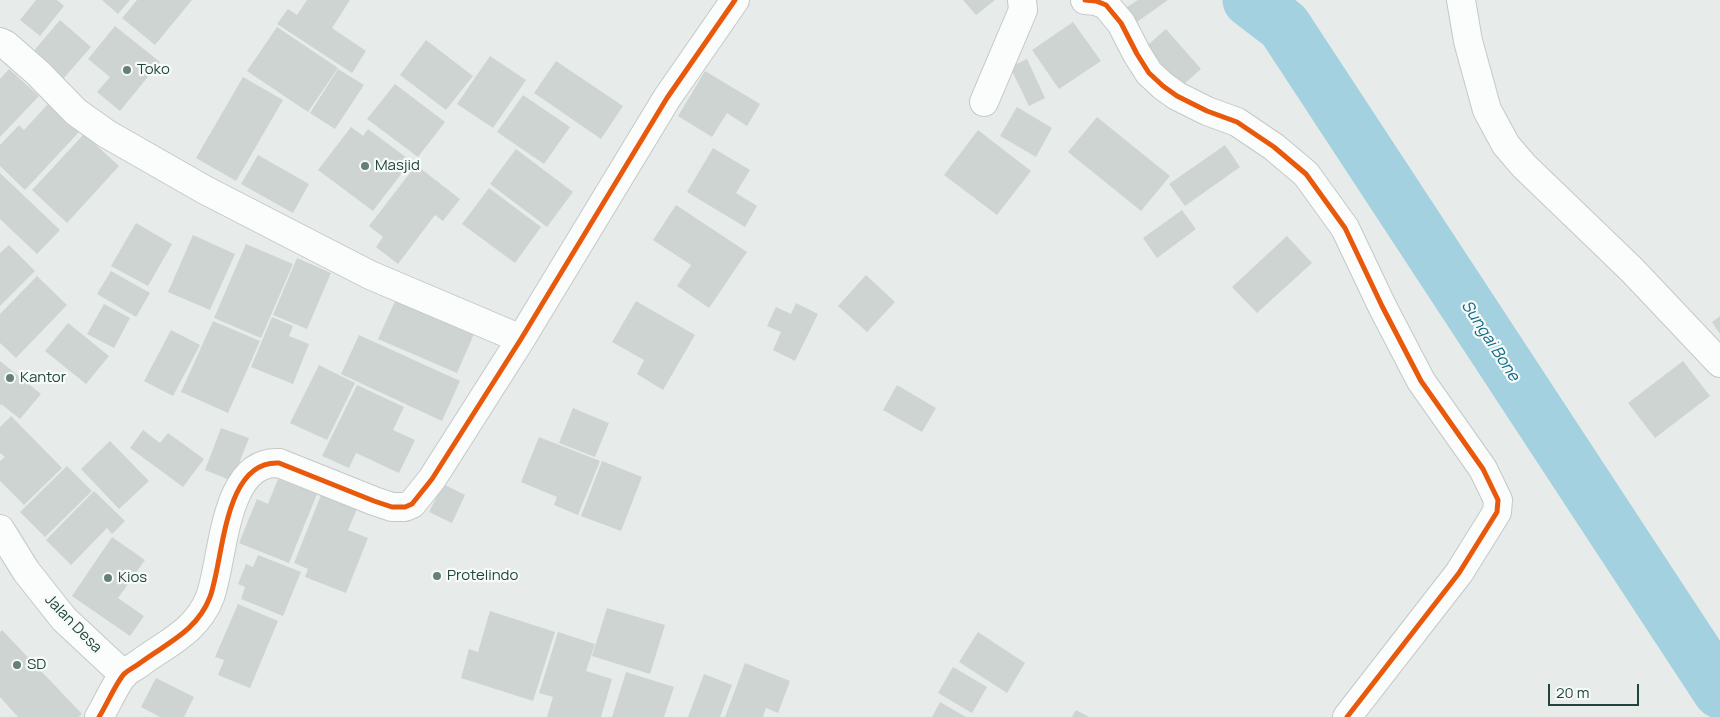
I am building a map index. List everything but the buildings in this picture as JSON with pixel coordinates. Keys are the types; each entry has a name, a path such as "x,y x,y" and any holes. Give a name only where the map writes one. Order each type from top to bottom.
{"street":[{"path":"99,717 124,674 188,630 203,612 210,596 233,503 241,483 258,466 269,462 278,463 392,507 405,507 412,504 432,479 521,339 667,98 735,0"},
{"path":"984,102 1023,10 1022,0"},
{"path":"1085,0 1096,0 1106,5 1121,23 1149,74 1163,86 1207,111 1237,122 1274,147 1306,174 1345,228 1382,306 1421,381 1483,469 1498,500 1497,512 1459,573 1347,717"},
{"path":"1461,0 1468,41 1487,110 1506,145 1524,166 1632,270 1720,363"},
{"path":"0,42 38,73 76,112 108,134 156,162 370,275 521,339"},
{"name":"Jalan Desa","path":"0,529 26,571 64,619 124,674"}],"waterway":[{"name":"Sungai Bone","path":"1250,0 1284,26 1720,691"}],"cycle path":[{"path":"99,717 124,674 189,628 204,609 215,580 223,537 236,494 247,477 261,466 279,463 392,507 405,507 412,504 432,479 521,339 667,98 735,0"},
{"path":"1085,0 1096,1 1106,5 1121,23 1149,73 1163,86 1177,96 1207,111 1237,122 1274,147 1306,174 1345,228 1382,306 1421,381 1483,469 1498,500 1497,512 1459,573 1347,717"}],"place":[{"name":"Toko","path":"127,70"},
{"name":"Masjid","path":"365,166"},
{"name":"Kantor","path":"10,378"},
{"name":"Protelindo","path":"437,576"},
{"name":"Kios","path":"108,578"},
{"name":"SD","path":"17,665"}]}
